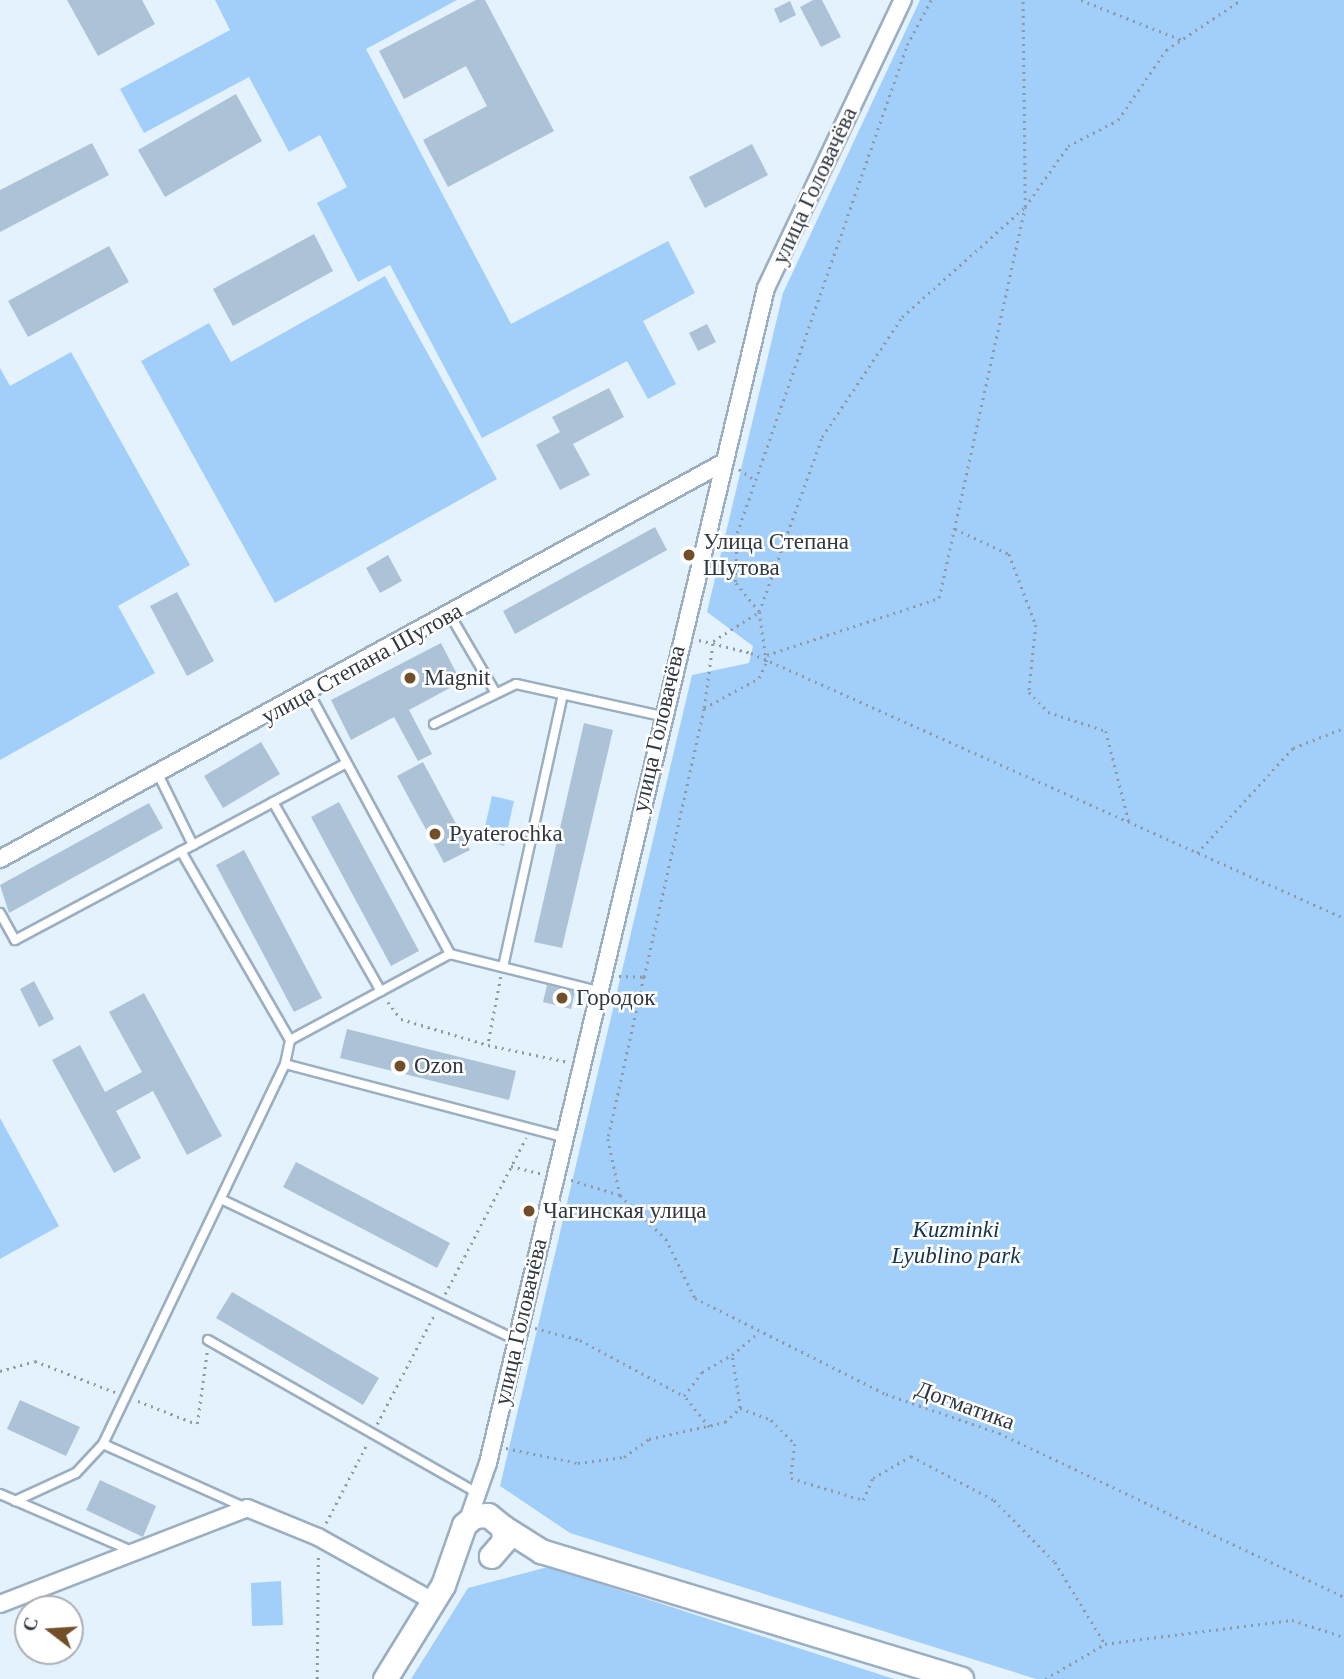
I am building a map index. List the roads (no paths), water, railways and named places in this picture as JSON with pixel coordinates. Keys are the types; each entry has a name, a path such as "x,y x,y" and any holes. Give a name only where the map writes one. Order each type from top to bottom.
{"street":[{"name":"улица Головачёва","path":"465,1529 482,1488 492,1448 519,1333 549,1176 564,1137 721,464 766,288 903,0"},
{"name":"улица Степана Шутова","path":"0,859 309,694 721,464"},
{"path":"438,1593 488,1557 504,1541 501,1525 482,1488"},
{"path":"0,1604 247,1508 318,1537 438,1593"},
{"path":"385,1679 438,1593 465,1529 481,1514 541,1551 961,1679"},
{"path":"465,1529 466,1550 488,1557 541,1551"}],"lane":[{"path":"450,615 494,690"},
{"path":"434,724 494,690 516,684 662,716"},
{"path":"309,694 450,954"},
{"path":"503,967 563,695"},
{"path":"0,913 15,940 346,763"},
{"path":"159,776 193,845"},
{"path":"273,802 381,992"},
{"path":"15,1501 76,1473 103,1444 225,1201 285,1064 290,1040 181,851"},
{"path":"290,1040 450,954 598,991"},
{"path":"285,1064 564,1137"},
{"path":"225,1201 440,1303 519,1333"},
{"path":"208,1340 371,1436 482,1488"},
{"path":"103,1444 247,1508"},
{"path":"0,1494 134,1552"}],"place":[{"name":"Улица Степана Шутова","path":"689,555"},
{"name":"Magnit","path":"410,678"},
{"name":"Pyaterochka","path":"435,834"},
{"name":"Городок","path":"562,998"},
{"name":"Ozon","path":"400,1066"},
{"name":"Чагинская улица","path":"529,1211"}],"park label":[{"name":"Kuzminki Lyublino park","path":"956,1243"}]}
